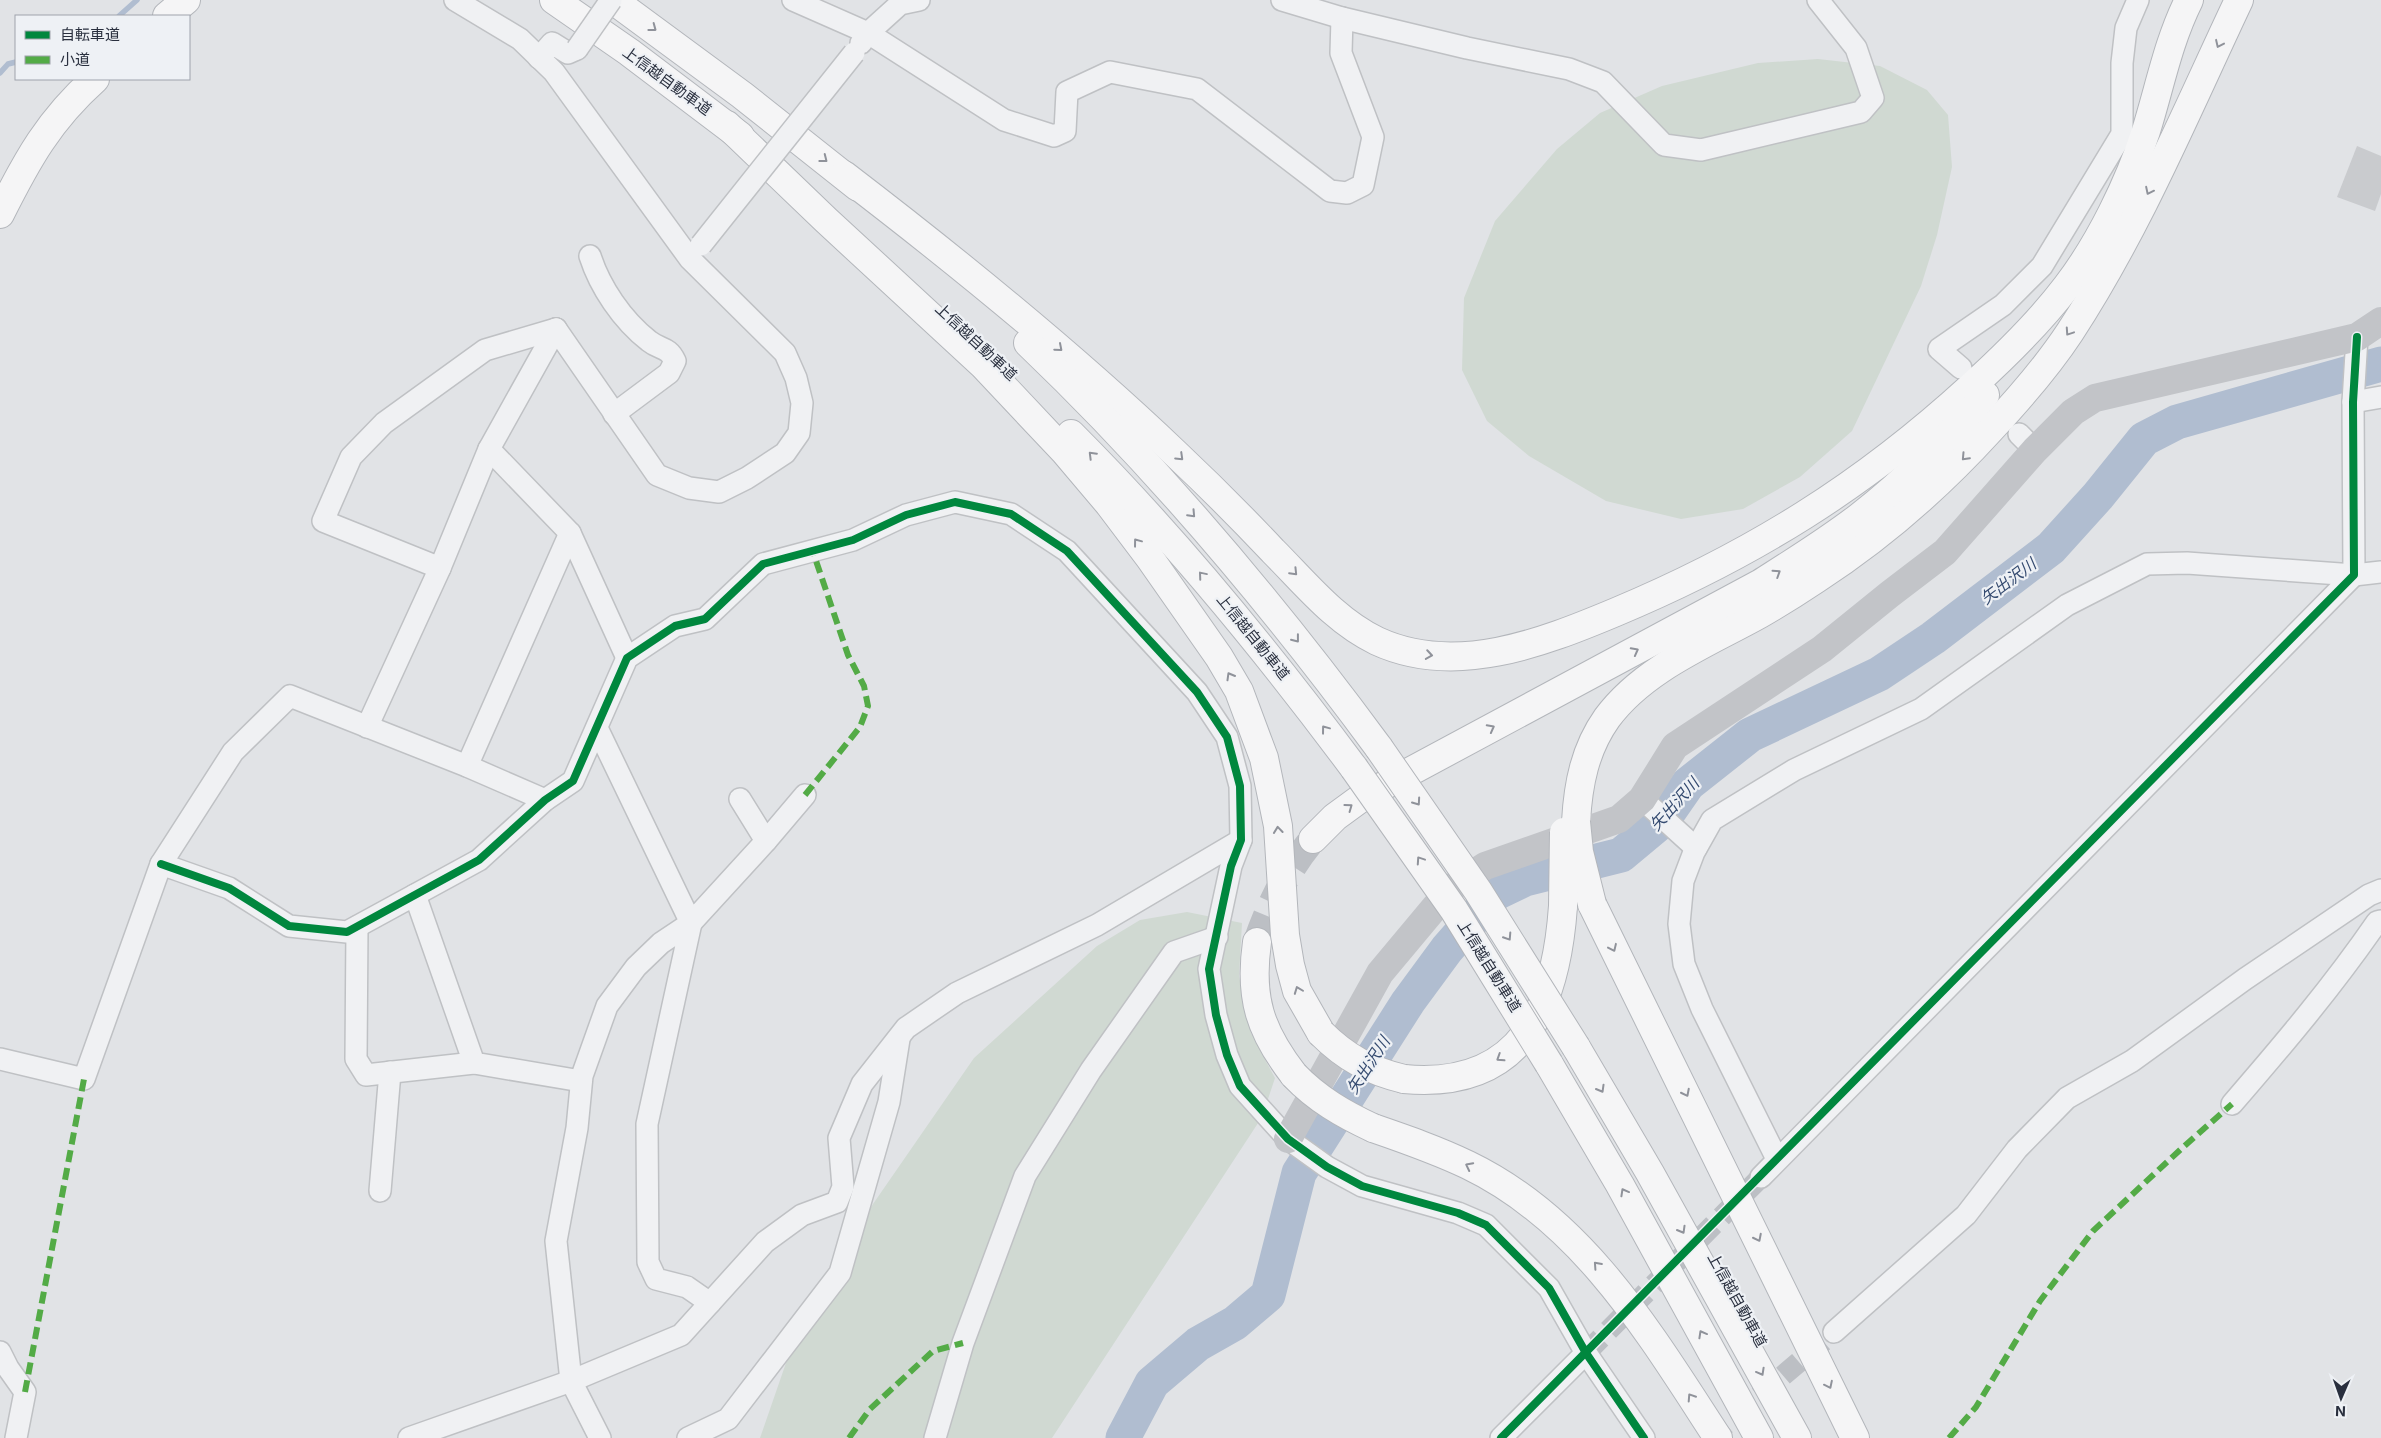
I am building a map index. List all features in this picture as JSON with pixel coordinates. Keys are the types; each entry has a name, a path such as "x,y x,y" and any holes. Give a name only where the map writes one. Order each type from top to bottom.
{"highway":[{"path":"168,15 186,0"},
{"name":"上信越自動車道","path":"554,0 727,124 834,213 928,296 1108,471 1177,546 1240,620 1354,768 1454,910 1549,1064 1620,1186 1759,1438"},
{"name":"上信越自動車道","path":"612,0 742,95 844,175 943,263 1033,348 1130,447 1201,524 1265,599 1379,748 1478,890 1576,1047 1798,1438"},
{"path":"1313,839 1335,817 1361,798 1762,583 1860,517 1903,480 1948,437 2029,341 2068,285 2100,233 2137,156 2175,28 2189,0"},
{"path":"1855,1438 1592,904 1570,823 1567,798 1576,770 1588,744 1630,694 1654,674 1684,655 1761,613 1865,547 1952,472 2030,385 2063,341 2100,283 2134,221 2240,0"},
{"path":"0,214 30,155 51,124 95,80"},
{"path":"727,124 826,220 983,365 1065,452 1109,504 1149,557 1219,657 1239,691 1264,758 1278,826 1285,936 1290,965 1298,991 1321,1033 1336,1047 1356,1062 1381,1074 1428,1082 1459,1077 1485,1068 1508,1053 1526,1035 1552,982 1558,954 1570,823"},
{"path":"844,175 942,250 1112,394 1222,498 1322,602 1350,625 1378,642 1410,652 1439,656 1470,657 1504,651 1547,639 1662,593 1778,533 1835,496 1940,415 2027,332 2068,285"},
{"path":"1257,942 1253,971 1256,1002 1265,1029 1294,1075 1328,1105 1373,1128 1469,1166 1510,1190 1577,1242 1603,1272 1635,1315 1718,1438"}],"street":[{"path":"455,0 520,39 554,72 696,252 785,353 796,378 802,404 799,433 785,453 747,478 719,492 689,488 657,475 556,329"},
{"path":"539,58 552,43 568,53 577,49 612,0"},
{"path":"793,0 868,33 1004,120 1054,136 1065,131 1067,92 1110,72 1198,89 1330,191 1347,193 1363,185 1373,137 1341,53 1342,18"},
{"path":"696,252 868,33 900,4 919,0"},
{"path":"1282,0 1342,18 1467,48 1569,68 1603,82 1664,145 1701,150 1861,112 1873,98 1856,48 1818,0"},
{"path":"1961,368 1939,349 2003,305 2042,266 2122,134 2122,63 2126,28 2138,0"},
{"path":"590,256 597,278 630,323 650,342 670,352 675,361 669,373 614,414"},
{"path":"1294,1144 1380,973 1451,888 1485,866 1619,819 1647,803 1675,746 1822,649 1945,552 2027,442 2096,398 2356,344 2381,321"},
{"path":"367,727 440,568 489,449 556,329"},
{"path":"440,568 323,521 351,457 384,422 486,350 556,329"},
{"path":"1761,1177 2354,575 2353,402 2356,344"},
{"path":"2353,402 2381,397"},
{"path":"489,449 570,533 627,658"},
{"path":"161,864 229,888 289,926 347,932 479,860 545,800 572,781 627,658 675,626 705,619 763,564 853,540 906,515 955,502 1011,514 1067,552 1197,692 1227,737 1240,786 1241,840 1231,866 1209,969 1216,1015 1227,1054 1240,1086 1294,1144 1327,1167 1362,1186 1458,1213 1486,1225 1549,1288 1586,1354 1644,1438"},
{"path":"467,766 570,533"},
{"path":"1777,1159 1702,1009 1684,964 1679,924 1682,881 1692,844 1712,820 1794,770 1921,709 2067,605 2147,564 2187,563 2354,575 2381,572"},
{"path":"0,1059 84,1079 161,864 233,752 290,696 467,766 545,800"},
{"path":"597,728 691,923 647,1124 648,1262 656,1280 687,1287 710,1303"},
{"path":"600,1438 571,1381 556,1241 565,1181 576,1128 581,1081 607,1006 636,967 661,944 691,923 805,795"},
{"path":"740,799 766,841"},
{"path":"1647,803 1692,844"},
{"path":"409,1438 571,1381 681,1335 765,1242 802,1215 837,1202 843,1187 839,1138 862,1084 906,1028 958,993 1097,925 1241,840"},
{"path":"1834,1332 1966,1215 2017,1149 2067,1098 2132,1061 2245,978 2369,895 2381,890"},
{"path":"415,895 474,1063"},
{"path":"2232,1104 2305,1018 2377,922 2381,921"},
{"path":"357,927 356,1059 366,1075 474,1063 581,1081"},
{"path":"935,1438 963,1342 1025,1176 1091,1070 1174,952 1217,937"},
{"path":"688,1438 728,1419 840,1273 889,1102 899,1038"},
{"path":"380,1191 390,1072"},
{"path":"0,1352 8,1368 25,1392 16,1438"},
{"path":"1501,1438 1586,1354"}],"shaded area":[{"path":"1818,59 1880,66 1927,90 1948,115 1952,167 1937,235 1921,286 1852,431 1800,477 1743,509 1681,519 1606,501 1529,456 1487,421 1462,370 1464,298 1495,221 1557,149 1600,113 1662,86 1758,63"},
{"path":"1187,912 1242,923 1239,976 1251,1033 1275,1078 1262,1117 1052,1438 760,1438 796,1334 873,1204 974,1058 1097,946 1140,920"}],"building":[{"path":"2357,146 2381,156 2381,194 2375,211 2337,197"}],"waterway":[{"path":"120,15 137,0"},
{"path":"0,73 8,64 15,62"},
{"name":"矢出沢川","path":"1123,1438 1152,1383 1198,1344 1235,1323 1268,1295 1299,1173 1408,1002 1447,949 1496,893 1525,879 1621,855 1663,820 1688,784 1750,735 1879,674 1933,638 2051,548 2098,496 2144,439 2177,422 2381,364"}],"tunnel":[{"path":"1257,942 1280,888 1295,863 1313,839"},
{"path":"1586,1353 1761,1177"},
{"path":"1710,1438 1834,1332"}],"marked path":[{"path":"805,795 860,727 868,706 864,686 848,655 813,552"},
{"path":"25,1392 84,1079"},
{"path":"1949,1438 1976,1407 2040,1301 2093,1231 2232,1104"},
{"path":"849,1438 870,1409 933,1351 963,1343"}],"cycle path":[{"path":"1501,1438 2354,575 2353,402 2357,337"},
{"path":"161,864 229,888 289,926 347,932 479,860 545,800 573,781 627,658 675,626 705,619 763,564 853,540 906,515 955,502 1011,514 1067,551 1197,692 1227,737 1240,786 1241,840 1231,866 1209,969 1216,1015 1227,1055 1240,1086 1288,1139 1327,1167 1362,1186 1458,1213 1486,1225 1549,1288 1586,1353 1644,1438"}]}
